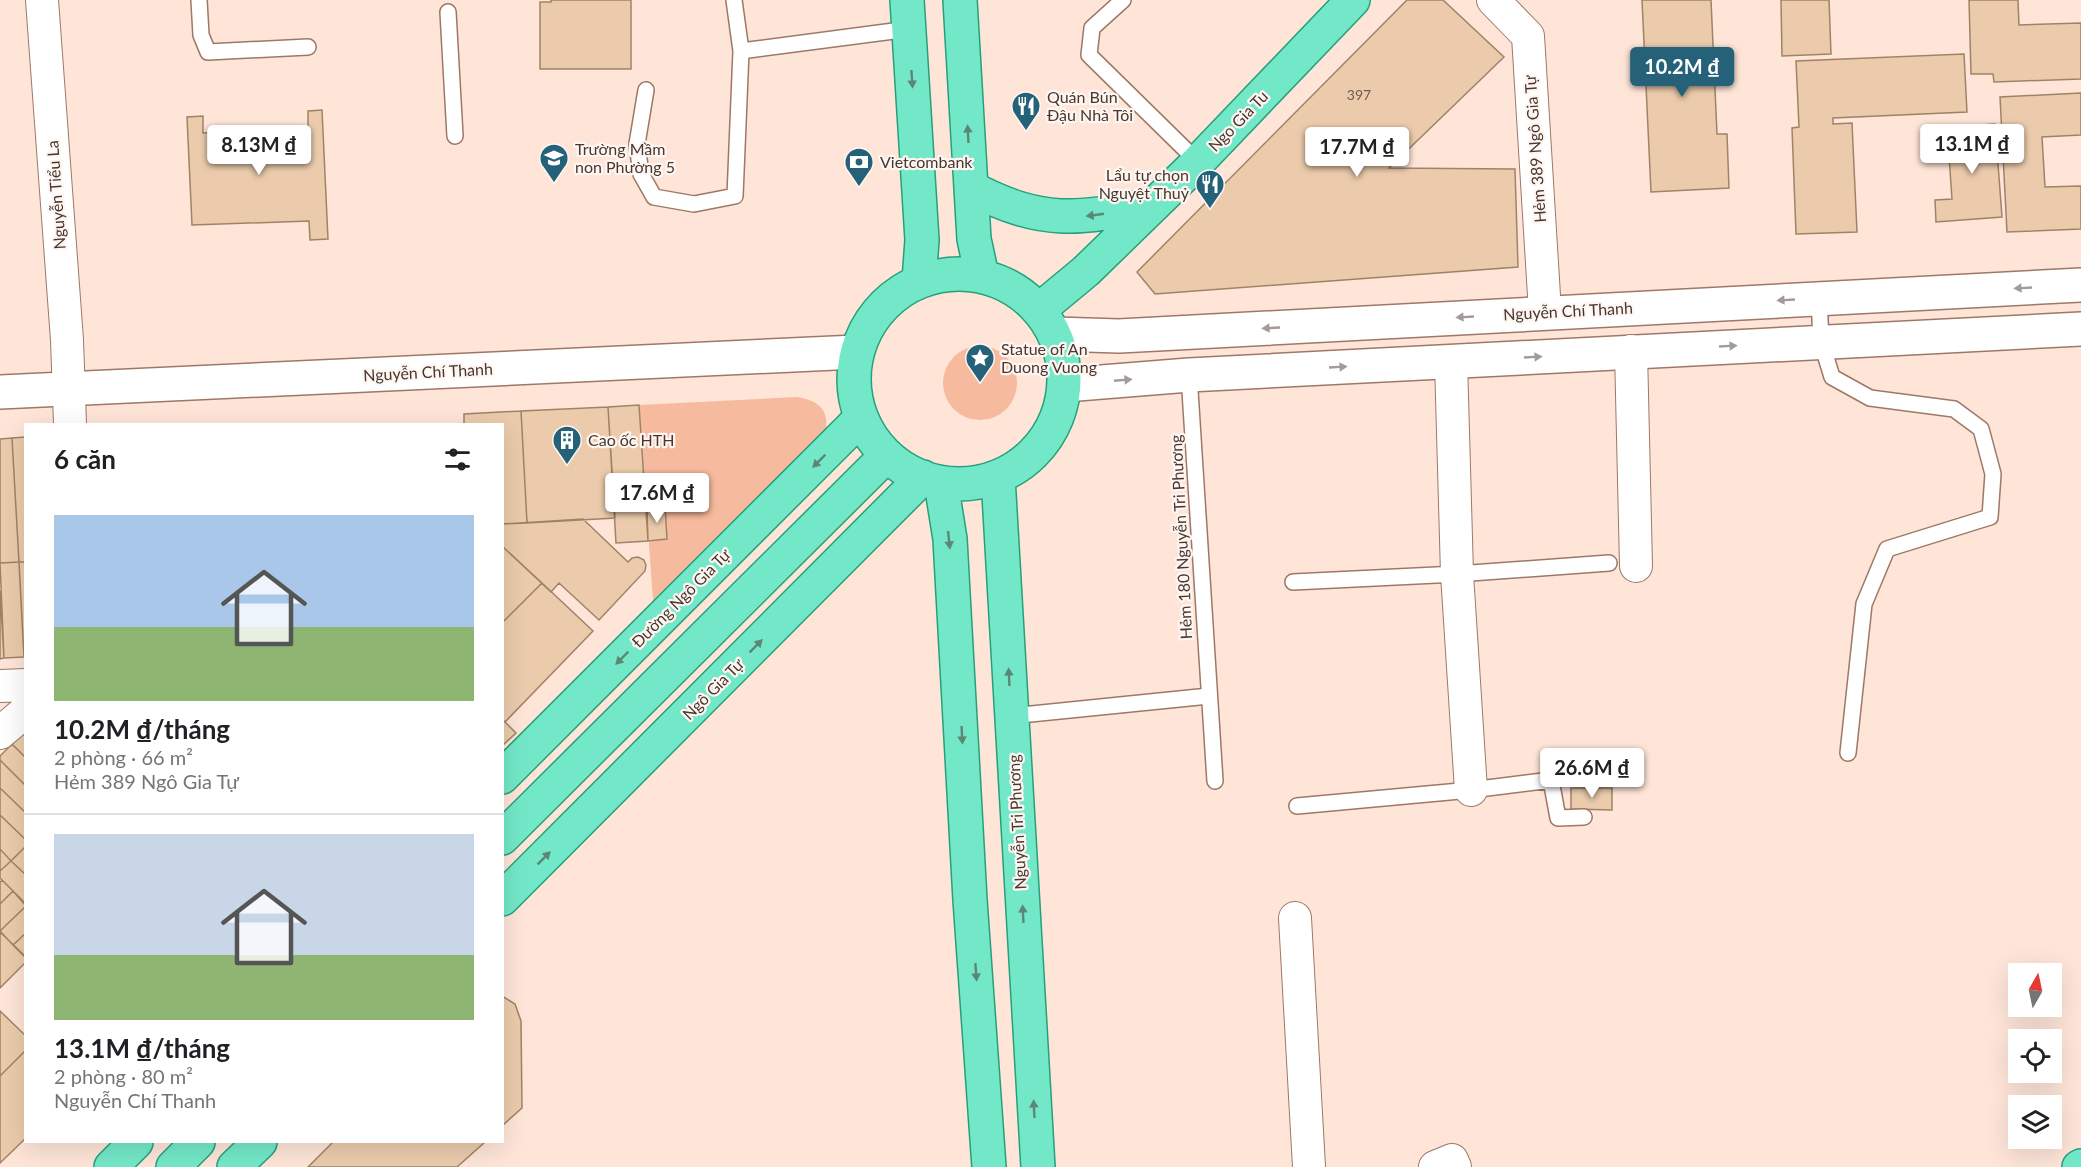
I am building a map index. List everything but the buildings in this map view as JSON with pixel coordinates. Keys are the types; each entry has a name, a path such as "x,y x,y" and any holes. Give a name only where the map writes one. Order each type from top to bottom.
{"main road":[{"path":"960,0 974,239 982,276"},
{"name":"Ngo Gia Tu","path":"1047,322 1086,271 1198,162 1353,0"},
{"path":"908,14 922,240 919,281"},
{"path":"971,188 1014,208 1051,216 1079,217 1153,204"},
{"path":"949,274 982,276 1024,295 1047,322 1064,363 1065,385 1059,414 1045,440 1024,462 998,477 970,483 932,480 902,467 886,456 860,419 853,384 856,352 866,329 880,309 897,293 919,281 949,274"},
{"name":"Nguyễn Chí Thanh","path":"1047,322 1119,336 2081,285"},
{"path":"1065,385 1189,375 2081,329"},
{"name":"Nguyễn Chí Thanh","path":"0,392 856,352"},
{"name":"Đường Ngô Gia Tự","path":"504,775 860,419"},
{"path":"504,836 886,456"},
{"name":"Nguyễn Tri Phương","path":"998,477 1038,1167"},
{"path":"932,480 950,539 970,900 989,1167"},
{"name":"Ngô Gia Tự","path":"504,897 932,480"},
{"path":"111,1167 135,1143"},
{"path":"173,1167 197,1143"},
{"path":"234,1167 259,1143"}],"street":[{"name":"Nguyễn Tiểu La","path":"42,0 70,423"},
{"name":"Hẻm 389 Ngô Gia Tự","path":"1493,0 1528,36 1545,312"},
{"path":"1623,564 1631,351"},
{"path":"1451,361 1457,574 1471,790"},
{"path":"0,686 24,685"},
{"path":"0,733 24,713"},
{"path":"1295,918 1309,1167"},
{"path":"1435,1167 1452,1160 1455,1167"}],"lane":[{"path":"199,0 201,35 208,52 308,47"},
{"path":"646,90 637,144 641,174 654,197 694,204 735,196 741,51 734,0"},
{"path":"1123,0 1092,28 1089,55 1198,162"},
{"path":"447,12 455,136"},
{"path":"741,51 908,14"},
{"path":"1819,298 1821,341 1832,377 1870,398 1954,409 1980,429 1993,474 1990,517 1887,549 1864,604 1848,753"},
{"name":"Hẻm 180 Nguyễn Tri Phương","path":"1189,375 1215,781"},
{"path":"1293,582 1623,564"},
{"path":"1011,716 1209,696"},
{"path":"1297,806 1471,790 1551,780 1558,818 1584,817"}],"shaded area":[{"path":"980,346 1001,352 1011,362 1017,383 1011,404 1001,414 980,420 959,414 949,404 943,383 949,362 959,352"},
{"path":"796,397 815,403 825,414 826,430 818,448 653,600 639,405"}],"place":[{"name":"Quán Bún Đậu Nhà Tôi","path":"1026,132"},
{"name":"Trường Mầm non Phường 5","path":"554,184"},
{"name":"Vietcombank","path":"859,188"},
{"name":"Lẩu tự chọn Nguyệt Thuỷ","path":"1210,210"},
{"name":"Statue of An Duong Vuong","path":"980,384"},
{"name":"Cao ốc HTH","path":"567,466"}]}
